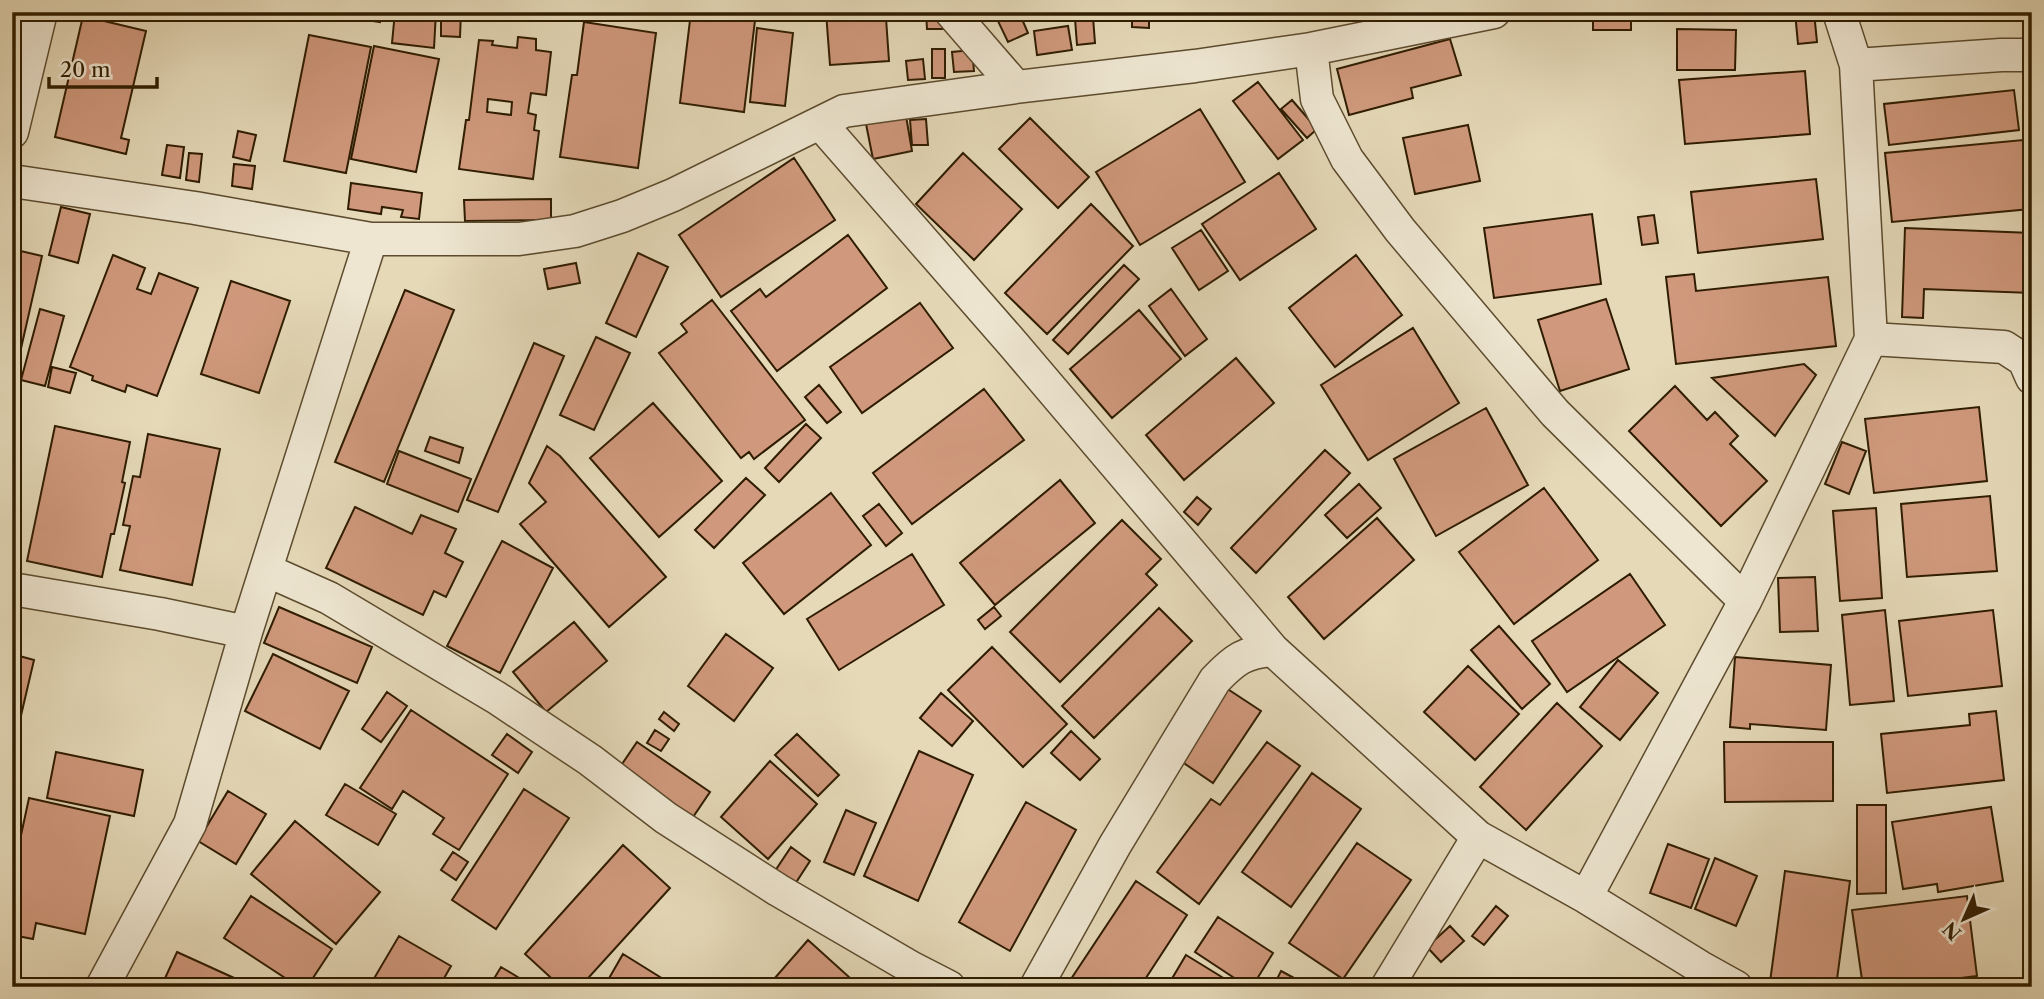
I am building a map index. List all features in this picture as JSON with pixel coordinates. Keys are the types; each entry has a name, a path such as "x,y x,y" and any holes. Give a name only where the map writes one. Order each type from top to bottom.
{"street":[{"path":"12,132 41,12"},
{"path":"951,12 1016,87"},
{"path":"12,181 195,208 371,239 519,239 576,231 622,216 673,195 844,111 1311,49 1494,12"},
{"path":"1586,897 1745,601 1871,339 1856,65 1839,12"},
{"path":"1311,49 1317,99 1347,159 1400,230 1555,412 1745,601"},
{"path":"1856,65 2032,55"},
{"path":"820,123 1013,344 1273,650 1478,837 1586,897 1736,987"},
{"path":"102,987 190,824 246,632 371,239"},
{"path":"1871,339 2004,347 2024,360 2032,378"},
{"path":"266,570 328,598 497,698 590,760 666,818 778,890 912,968 950,987"},
{"path":"12,589 160,614 246,632"},
{"path":"1036,987 1115,845 1216,680 1230,664 1243,655 1273,650"},
{"path":"1387,987 1478,837"}],"building":[{"path":"354,12 381,12 380,22 353,18"},
{"path":"395,12 436,12 434,48 392,43"},
{"path":"441,12 461,12 460,37 441,36"},
{"path":"602,12 669,12 669,20"},
{"path":"691,12 756,12 744,112 680,103"},
{"path":"826,12 865,12 866,19 886,18 889,61 830,65"},
{"path":"926,12 943,12 943,29 927,29"},
{"path":"1010,12 1019,12 1028,33 1008,42 997,19"},
{"path":"1132,12 1149,12 1149,28 1132,27"},
{"path":"1593,12 1631,12 1631,30 1593,30"},
{"path":"1795,12 1814,12 1817,42 1798,44"},
{"path":"83,16 146,31 121,138 129,140 126,154 55,137"},
{"path":"1093,17 1095,43 1077,45 1075,19"},
{"path":"584,22 656,33 638,168 560,157 572,75 577,75"},
{"path":"1068,26 1072,50 1037,55 1034,31"},
{"path":"757,28 793,33 785,106 750,102"},
{"path":"1677,29 1736,30 1735,70 1677,70"},
{"path":"309,35 371,47 346,173 284,161"},
{"path":"518,37 536,39 536,50 551,52 546,95 531,93 528,113 536,115 534,130 539,131 533,179 459,169 466,120 469,120 479,40 493,41 492,45 517,48","holes":["488,99 512,102 511,115 487,112"]},
{"path":"1450,39 1461,75 1411,88 1413,98 1349,115 1337,69"},
{"path":"374,46 439,59 416,172 351,159"},
{"path":"932,49 945,49 945,78 932,78"},
{"path":"972,50 974,71 954,72 952,52"},
{"path":"923,59 925,79 908,80 906,61"},
{"path":"1805,71 1810,134 1685,144 1679,80"},
{"path":"1258,82 1303,140 1278,159 1233,101"},
{"path":"2014,90 2019,130 1889,145 1884,104"},
{"path":"1292,100 1317,129 1307,138 1281,109"},
{"path":"1200,109 1245,182 1140,245 1096,172"},
{"path":"906,116 912,151 873,159 866,124"},
{"path":"1030,118 1089,177 1058,208 999,149"},
{"path":"926,119 928,145 912,145 910,120"},
{"path":"1468,125 1480,181 1415,194 1403,138"},
{"path":"238,131 256,135 250,161 233,157"},
{"path":"2023,140 2030,209 1892,222 1885,153"},
{"path":"167,145 184,147 180,178 162,175"},
{"path":"189,153 202,154 199,182 186,180"},
{"path":"963,153 1022,209 974,260 916,204"},
{"path":"794,158 835,220 721,297 679,235"},
{"path":"234,164 255,166 252,189 232,186"},
{"path":"1279,173 1316,229 1240,280 1202,224"},
{"path":"1816,179 1823,239 1698,253 1691,192"},
{"path":"351,183 422,193 419,219 401,217 403,210 382,207 381,214 348,209"},
{"path":"551,199 551,220 465,221 464,200"},
{"path":"1091,204 1133,246 1047,334 1005,293"},
{"path":"61,207 90,214 78,263 49,255"},
{"path":"1592,214 1601,284 1494,298 1484,228"},
{"path":"1654,215 1658,243 1642,245 1638,217"},
{"path":"1905,228 2032,233 2032,293 1924,289 1923,318 1902,317"},
{"path":"1201,230 1228,271 1199,290 1172,248"},
{"path":"848,235 887,288 777,371 731,311 760,289 766,297"},
{"path":"12,249 42,256 17,366 12,365"},
{"path":"638,253 668,267 636,337 606,323"},
{"path":"113,255 145,268 137,289 151,294 159,273 198,288 157,396 127,385 125,392 92,380 93,376 70,367"},
{"path":"1356,255 1402,315 1335,367 1289,308"},
{"path":"576,263 580,283 548,289 544,269"},
{"path":"1124,265 1139,279 1068,354 1053,340"},
{"path":"1694,274 1696,291 1828,277 1836,346 1676,364 1666,277"},
{"path":"231,281 290,301 259,393 201,374"},
{"path":"1171,289 1207,339 1185,356 1149,306"},
{"path":"405,290 454,310 384,482 335,462"},
{"path":"1606,299 1629,369 1560,391 1538,320"},
{"path":"712,300 805,420 754,459 749,452 741,458 659,353 687,332 681,324"},
{"path":"920,303 953,348 862,413 830,367"},
{"path":"40,309 64,316 45,386 21,380"},
{"path":"1139,310 1181,359 1112,418 1070,369"},
{"path":"1413,328 1459,403 1368,460 1321,385"},
{"path":"596,337 630,353 594,430 560,415"},
{"path":"534,343 564,356 498,512 467,500"},
{"path":"1236,358 1274,403 1184,480 1146,435"},
{"path":"1804,364 1816,375 1775,436 1712,378"},
{"path":"52,367 76,373 70,393 48,387"},
{"path":"819,385 841,412 827,423 805,397"},
{"path":"1675,386 1707,420 1715,412 1738,436 1730,444 1767,481 1721,526 1629,431"},
{"path":"984,389 1024,440 912,524 873,473"},
{"path":"653,403 722,481 659,537 590,458"},
{"path":"1979,407 1987,481 1874,493 1865,419"},
{"path":"1486,408 1528,485 1436,536 1394,459"},
{"path":"806,424 821,438 779,482 765,468"},
{"path":"55,426 130,442 122,482 125,483 102,577 27,561"},
{"path":"148,434 220,449 192,585 120,570 130,526 123,525 133,476 140,477"},
{"path":"430,437 463,448 459,463 425,451"},
{"path":"1842,442 1866,451 1849,494 1825,484"},
{"path":"547,446 560,456 666,577 609,627 520,524 546,502 529,483"},
{"path":"1325,450 1350,473 1256,573 1231,548"},
{"path":"399,451 471,479 458,512 387,484"},
{"path":"746,478 765,495 714,548 695,530"},
{"path":"1060,480 1095,523 995,605 960,563"},
{"path":"1359,484 1381,508 1347,538 1325,515"},
{"path":"1544,488 1598,560 1514,624 1459,552"},
{"path":"831,493 871,545 784,614 743,563"},
{"path":"1990,496 1997,571 1907,577 1901,504"},
{"path":"1197,497 1211,509 1198,525 1184,512"},
{"path":"879,504 902,533 886,546 863,516"},
{"path":"355,507 412,534 421,515 456,529 445,553 463,562 446,597 434,591 423,615 326,568"},
{"path":"1876,508 1882,598 1840,601 1833,511"},
{"path":"1377,518 1414,560 1324,639 1288,597"},
{"path":"1122,520 1161,559 1146,574 1157,585 1060,682 1010,632"},
{"path":"502,541 553,568 500,673 447,646"},
{"path":"912,554 944,605 839,670 807,619"},
{"path":"1630,574 1665,625 1567,692 1532,641"},
{"path":"1815,577 1818,631 1780,632 1778,578"},
{"path":"279,607 372,647 357,683 264,643"},
{"path":"994,607 1001,616 985,629 978,620"},
{"path":"1159,608 1192,641 1094,738 1062,706"},
{"path":"1885,610 1894,701 1850,705 1842,615"},
{"path":"1993,610 2002,686 1908,696 1899,621"},
{"path":"574,622 607,661 546,712 513,672"},
{"path":"1499,626 1550,684 1522,709 1471,650"},
{"path":"726,634 773,668 734,721 688,686"},
{"path":"992,647 1067,724 1023,767 948,690"},
{"path":"12,654 34,660 12,754"},
{"path":"273,654 349,691 320,749 245,711"},
{"path":"1735,657 1831,665 1826,730 1750,724 1750,729 1730,727"},
{"path":"1618,660 1658,693 1620,740 1580,707"},
{"path":"1468,666 1519,714 1475,760 1424,712"},
{"path":"1220,684 1261,711 1213,783 1172,755"},
{"path":"387,692 407,706 381,742 362,729"},
{"path":"941,693 973,721 952,746 920,718"},
{"path":"1557,703 1602,746 1526,830 1480,787"},
{"path":"411,710 508,774 459,850 433,834 444,818 403,791 392,809 360,788"},
{"path":"1996,711 2004,780 1887,793 1881,734 1970,725 1969,714"},
{"path":"664,712 679,724 674,731 659,719"},
{"path":"655,730 669,739 661,751 647,743"},
{"path":"1071,731 1100,759 1080,780 1051,753"},
{"path":"507,734 532,752 518,773 492,755"},
{"path":"797,734 839,775 818,796 775,755"},
{"path":"637,742 710,792 693,817 620,767"},
{"path":"1267,742 1300,766 1199,904 1157,872 1211,799 1220,805"},
{"path":"1724,742 1833,742 1833,801 1725,802"},
{"path":"919,751 973,775 918,901 864,876"},
{"path":"56,752 143,770 134,816 47,798"},
{"path":"770,761 817,804 768,859 721,817"},
{"path":"1312,773 1361,809 1291,907 1242,872"},
{"path":"345,784 396,814 378,845 326,815"},
{"path":"524,789 569,818 496,929 452,900"},
{"path":"228,791 266,814 236,864 198,841"},
{"path":"29,798 110,816 85,934 36,923 33,939 12,935 12,877"},
{"path":"1026,802 1076,830 1010,951 959,922"},
{"path":"1857,805 1886,805 1886,893 1857,894"},
{"path":"1991,807 2003,881 1938,892 1937,884 1903,889 1892,822"},
{"path":"846,810 876,823 854,875 824,862"},
{"path":"295,821 380,892 336,944 251,874"},
{"path":"1357,843 1411,880 1343,979 1289,943"},
{"path":"1668,844 1709,859 1691,908 1650,893"},
{"path":"623,845 670,888 580,987 561,987 525,954"},
{"path":"791,847 810,861 795,884 775,871"},
{"path":"453,852 468,862 456,880 441,870"},
{"path":"1715,858 1757,876 1736,926 1695,909"},
{"path":"1785,871 1850,881 1836,987 1800,987 1770,982"},
{"path":"1136,881 1187,915 1140,987 1076,987 1069,982"},
{"path":"251,896 332,949 307,987 299,987 224,938"},
{"path":"1967,896 1977,976 1888,987 1863,987 1852,910"},
{"path":"1496,906 1508,916 1484,945 1472,936"},
{"path":"1218,917 1273,953 1252,987 1195,952"},
{"path":"1450,926 1464,941 1441,962 1427,947"},
{"path":"399,936 451,966 439,987 369,987"},
{"path":"808,940 860,987 767,987"},
{"path":"177,952 254,987 161,987"},
{"path":"623,954 676,987 604,987"},
{"path":"1186,955 1238,987 1167,987"},
{"path":"501,967 521,979 534,987 489,987"},
{"path":"1281,971 1309,986 1311,987 1273,987"}]}
